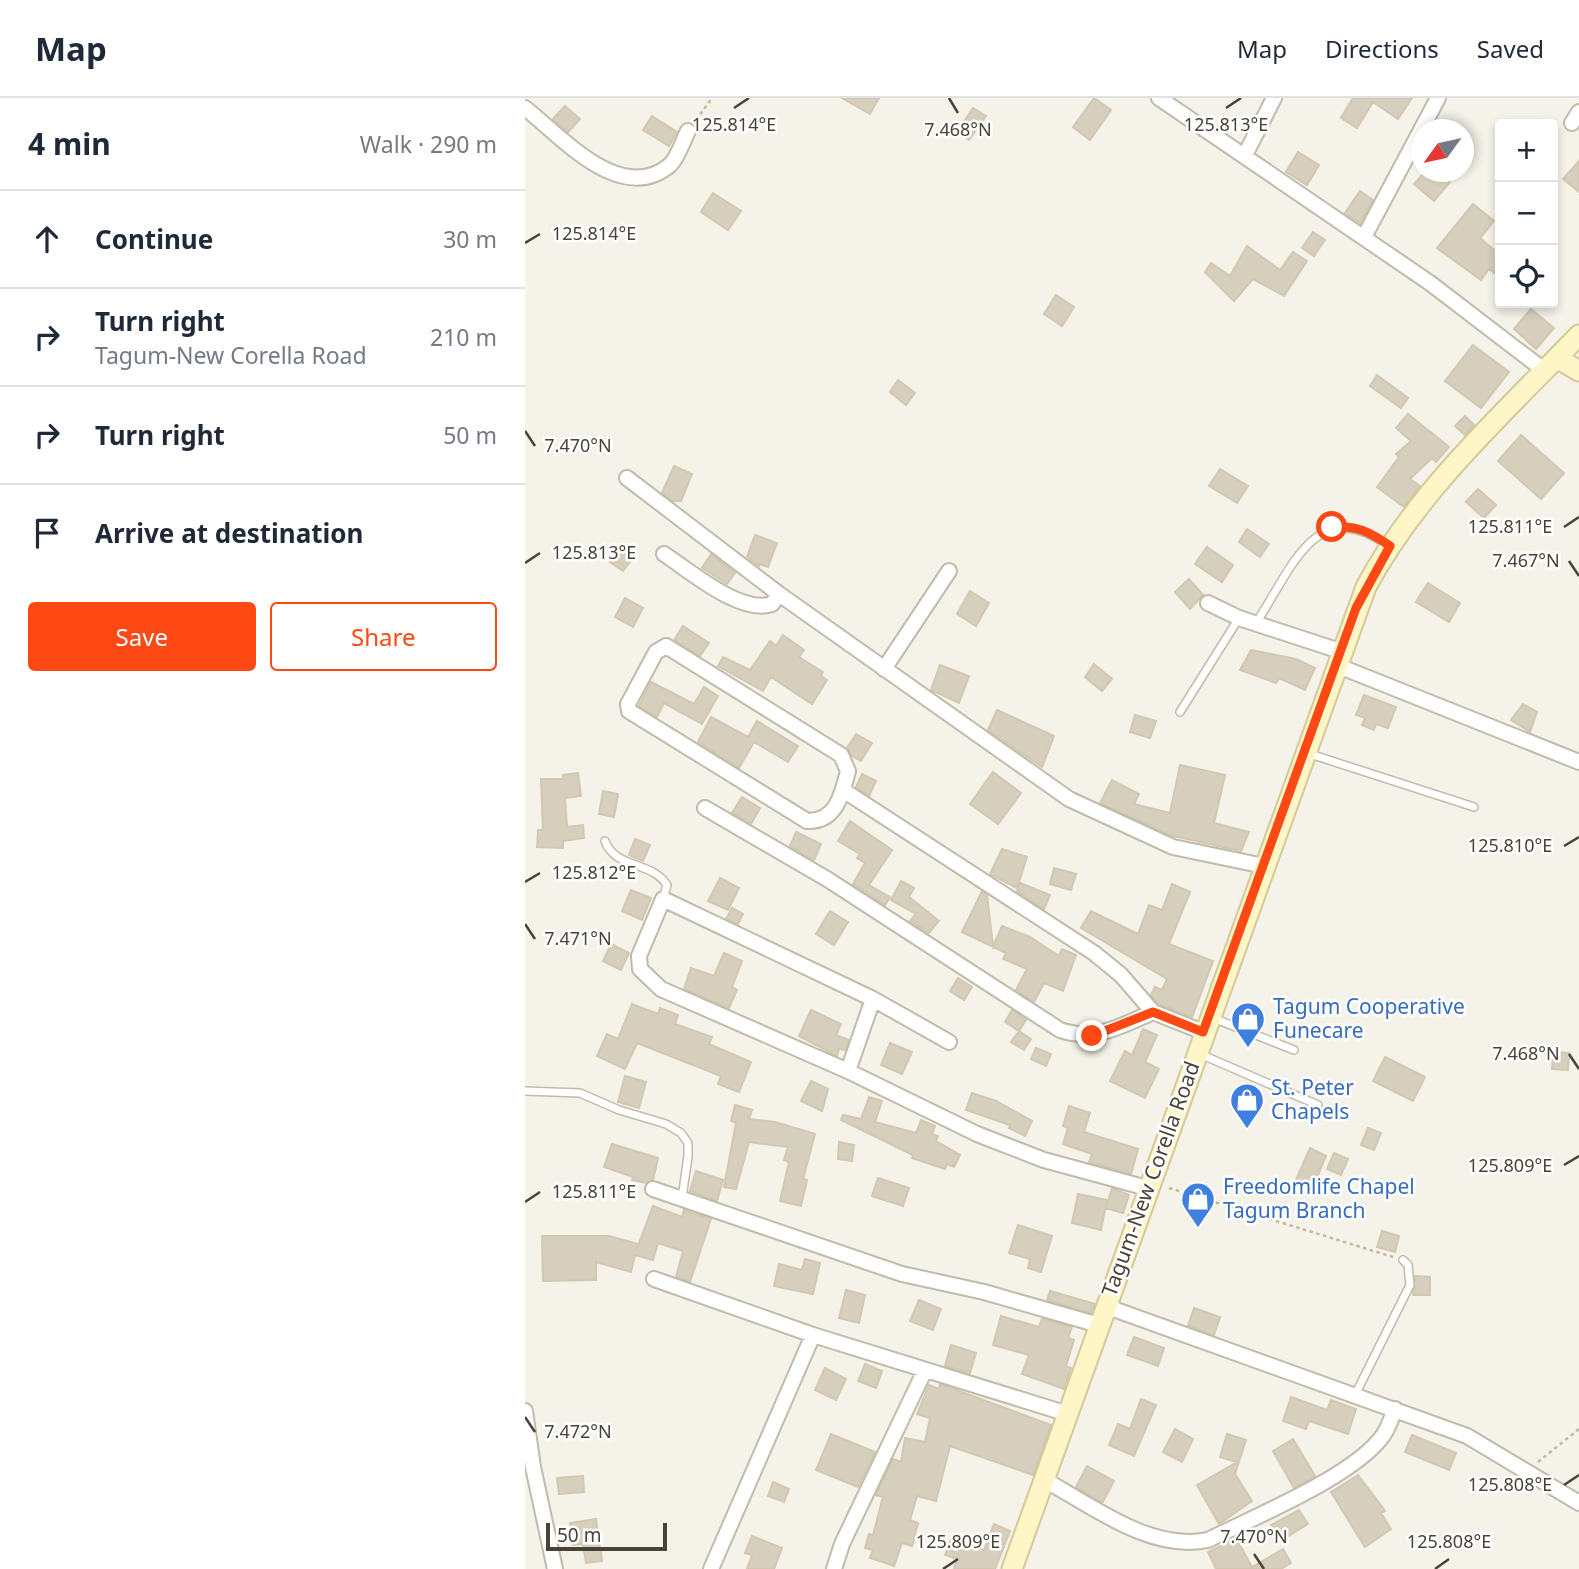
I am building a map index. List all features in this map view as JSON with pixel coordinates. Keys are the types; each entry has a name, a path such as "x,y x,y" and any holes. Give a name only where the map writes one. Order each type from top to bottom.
{"main road":[{"name":"Tagum-New Corella Road","path":"1012,1569 1206,1024 1366,587 1390,546 1467,452 1579,335"},
{"path":"1551,364 1579,371"}],"street":[{"path":"1159,98 1551,364"},
{"path":"1245,155 1274,98"},
{"path":"1364,237 1439,98"},
{"path":"525,108 602,169 625,178 649,177 672,163 688,131"},
{"path":"627,478 779,594 1069,799 1173,847 1264,866"},
{"path":"664,554 735,600 752,607 772,604 779,594"},
{"path":"884,669 949,571"},
{"path":"1208,603 1579,762"},
{"path":"666,646 673,648 841,755 848,771 843,790 834,811 818,821 807,821 631,713 628,704 656,652 666,646"},
{"path":"843,790 1094,953 1121,975 1153,1012"},
{"path":"705,808 827,878 1060,1030 1077,1036 1092,1036 1153,1012 1206,1024"},
{"path":"949,1042 873,999 663,899 639,957 640,969 648,979 673,995 848,1071 978,1133 1044,1160 1148,1185"},
{"path":"848,1071 873,999"},
{"path":"653,1189 902,1275 1102,1316 1355,1395 1467,1436 1579,1503"},
{"path":"654,1279 813,1335 1067,1414"},
{"path":"711,1569 813,1335"},
{"path":"834,1569 842,1544 925,1370"},
{"path":"1044,1479 1118,1520 1167,1542 1190,1544 1208,1540 1325,1481 1369,1451 1384,1433 1395,1409"},
{"path":"525,1411 533,1467 555,1569"}],"lane":[{"path":"1256,624 1300,556 1324,530 1349,526 1364,530 1390,546"},
{"path":"1180,712 1239,618"},
{"path":"1306,753 1474,807"},
{"path":"605,841 608,850 618,858 662,877 667,885 663,899"},
{"path":"1206,1024 1294,1050"},
{"path":"1196,1052 1318,1105"},
{"path":"525,1091 580,1093 619,1110 666,1124 681,1133 688,1143 682,1199"},
{"path":"1355,1395 1410,1285 1408,1265 1403,1260"}],"path":[{"path":"688,131 712,98"},
{"path":"1148,1185 1403,1260"},
{"path":"1527,1471 1562,1440 1579,1429"}],"building":[{"path":"842,98 879,98 870,114"},
{"path":"1094,98 1111,110 1090,140 1073,127"},
{"path":"1353,98 1412,98 1398,119 1373,102 1357,128 1341,118"},
{"path":"565,106 580,119 568,132 553,119"},
{"path":"973,108 986,116 969,140 957,132"},
{"path":"652,116 677,132 669,146 643,130"},
{"path":"1298,152 1319,165 1307,185 1286,172"},
{"path":"1579,161 1579,192 1563,179"},
{"path":"1416,182 1450,182 1434,201 1414,184"},
{"path":"1360,191 1373,200 1360,223 1345,213"},
{"path":"713,193 741,211 728,230 701,212"},
{"path":"1473,204 1494,221 1480,238 1495,251 1495,273 1489,269 1481,280 1437,248"},
{"path":"1313,232 1325,240 1314,256 1302,248"},
{"path":"1247,246 1280,270 1293,252 1307,261 1284,296 1253,279 1234,301 1205,272 1211,263 1230,276"},
{"path":"1056,295 1074,307 1062,326 1044,314"},
{"path":"1531,309 1554,328 1536,349 1514,329"},
{"path":"1473,345 1509,372 1481,408 1445,381"},
{"path":"1377,375 1408,398 1401,408 1370,386"},
{"path":"898,380 915,393 906,405 890,392"},
{"path":"1408,414 1449,447 1436,462 1432,458 1410,479 1420,486 1404,507 1377,487 1399,457 1396,454 1411,441 1396,428"},
{"path":"1465,416 1474,425 1465,435 1455,426"},
{"path":"1521,435 1564,473 1541,499 1498,461"},
{"path":"674,466 692,474 681,501 673,501 662,493"},
{"path":"1220,469 1248,486 1237,503 1209,486"},
{"path":"1478,489 1496,505 1484,518 1466,502"},
{"path":"1247,529 1269,544 1260,557 1239,542"},
{"path":"755,535 777,543 768,567 759,566 747,557"},
{"path":"623,544 636,554 623,571 610,562"},
{"path":"1207,547 1233,565 1222,582 1195,564"},
{"path":"711,554 735,573 727,584 702,568"},
{"path":"1189,579 1203,595 1190,609 1175,592"},
{"path":"1428,583 1460,603 1449,622 1416,602"},
{"path":"970,591 989,603 976,626 957,614"},
{"path":"625,598 643,608 633,627 615,617"},
{"path":"683,626 709,643 700,656 674,640"},
{"path":"783,635 804,650 799,657 823,672 821,676 827,680 812,704 771,677 763,691 718,666 723,657 750,670 770,641 776,646"},
{"path":"1251,650 1296,659 1315,668 1305,690 1279,678 1276,683 1240,670"},
{"path":"1094,664 1112,679 1102,691 1085,677"},
{"path":"940,665 969,676 959,703 931,690"},
{"path":"651,682 694,704 704,687 718,696 702,724 664,703 657,717 639,706"},
{"path":"1364,695 1396,707 1388,728 1376,724 1374,730 1362,725 1365,718 1356,715"},
{"path":"1523,704 1537,712 1530,732 1511,720"},
{"path":"997,710 1054,736 1042,767 988,730"},
{"path":"1135,715 1156,721 1150,738 1130,732"},
{"path":"711,717 748,737 757,721 798,746 788,762 754,742 739,768 698,742"},
{"path":"856,734 872,743 861,761 852,756 847,748"},
{"path":"1180,765 1225,775 1214,823 1249,832 1241,851 1169,835 1100,803 1112,780 1139,794 1134,804 1170,813"},
{"path":"993,772 1021,793 998,824 970,804"},
{"path":"578,773 581,796 565,798 567,827 583,825 584,838 563,841 563,848 537,847 538,830 543,830 541,779 563,779 563,775"},
{"path":"862,774 876,781 869,796 856,787"},
{"path":"603,791 618,794 614,817 599,814"},
{"path":"742,797 760,808 751,824 732,813"},
{"path":"850,821 892,850 869,885 890,897 885,905 853,884 865,863 857,858 860,854 838,841"},
{"path":"796,832 821,844 814,860 790,846"},
{"path":"635,839 650,845 643,861 629,855"},
{"path":"1002,849 1027,857 1017,888 990,874"},
{"path":"1054,868 1076,874 1071,890 1050,884"},
{"path":"720,878 739,888 728,910 708,901"},
{"path":"901,881 914,888 909,897 939,921 929,933 910,921 916,914 891,900"},
{"path":"1020,883 1050,895 1044,909 1017,891"},
{"path":"1172,884 1190,892 1169,944 1213,961 1192,1017 1159,1004 1151,995 1155,987 1162,990 1167,979 1081,928 1091,911 1138,934 1149,905 1162,910"},
{"path":"631,890 651,898 642,920 622,911"},
{"path":"982,891 987,895 993,946 1002,926 1030,937 1059,956 1062,949 1076,955 1063,991 1044,983 1034,1002 1016,990 1027,969 1003,959 1006,953 962,932"},
{"path":"732,908 743,914 738,924 726,919"},
{"path":"830,911 848,922 834,945 816,934"},
{"path":"611,944 629,953 621,970 603,961"},
{"path":"724,953 742,961 732,987 737,990 729,1008 684,989 691,968 714,976"},
{"path":"958,978 972,987 964,1000 950,991"},
{"path":"632,1004 658,1014 660,1008 678,1015 675,1024 712,1037 709,1044 751,1062 739,1092 718,1084 721,1076 637,1043 625,1069 597,1056 607,1034 618,1039"},
{"path":"811,1010 841,1024 836,1035 849,1040 845,1050 839,1049 837,1056 799,1036"},
{"path":"1012,1010 1026,1020 1019,1031 1005,1022"},
{"path":"1143,1029 1157,1035 1145,1062 1159,1069 1145,1098 1110,1081 1125,1051 1132,1055"},
{"path":"1019,1031 1031,1039 1024,1050 1011,1042"},
{"path":"890,1043 912,1052 902,1074 881,1065"},
{"path":"1036,1048 1051,1054 1046,1066 1031,1059"},
{"path":"1553,1052 1569,1053 1568,1070 1552,1069"},
{"path":"1385,1057 1425,1077 1413,1101 1373,1081"},
{"path":"625,1076 646,1082 639,1108 618,1102"},
{"path":"811,1081 828,1089 822,1111 801,1101"},
{"path":"972,1093 996,1101 1032,1121 1025,1136 1009,1128 1010,1125 966,1110"},
{"path":"869,1097 882,1101 875,1122 916,1133 921,1120 935,1126 932,1134 938,1136 936,1141 960,1155 954,1167 947,1164 945,1169 912,1158 913,1155 841,1120 843,1115 861,1119"},
{"path":"735,1105 752,1110 749,1119 775,1122 815,1134 803,1179 807,1180 801,1206 780,1201 789,1162 784,1160 788,1147 749,1142 736,1189 724,1187 736,1123 731,1121"},
{"path":"1069,1106 1090,1113 1084,1132 1138,1149 1131,1174 1089,1162 1092,1154 1063,1144 1068,1128 1063,1126"},
{"path":"1368,1128 1381,1133 1374,1150 1361,1145"},
{"path":"839,1142 854,1145 852,1161 838,1159"},
{"path":"612,1144 658,1158 653,1180 646,1183 632,1180 633,1177 604,1167"},
{"path":"1310,1148 1326,1156 1313,1187 1296,1180"},
{"path":"1334,1153 1348,1159 1341,1175 1327,1169"},
{"path":"696,1171 723,1180 717,1201 690,1191"},
{"path":"878,1178 909,1188 903,1206 872,1196"},
{"path":"1112,1188 1129,1195 1123,1213 1106,1208"},
{"path":"1078,1194 1107,1200 1101,1230 1072,1223"},
{"path":"653,1206 682,1217 684,1210 711,1219 690,1282 676,1277 683,1251 658,1243 653,1260 635,1255 631,1272 596,1262 596,1280 543,1281 542,1236 609,1236 638,1244 636,1251"},
{"path":"1018,1225 1052,1236 1041,1272 1028,1268 1030,1259 1009,1253"},
{"path":"1382,1231 1399,1236 1395,1252 1377,1247"},
{"path":"805,1259 820,1263 813,1294 774,1286 779,1264 802,1270"},
{"path":"1415,1276 1430,1277 1430,1295 1413,1295"},
{"path":"846,1290 865,1295 859,1323 839,1318"},
{"path":"1050,1291 1095,1304 1091,1313 1047,1300"},
{"path":"919,1300 941,1309 933,1330 910,1321"},
{"path":"1194,1308 1220,1317 1214,1335 1188,1326"},
{"path":"1001,1316 1039,1327 1042,1319 1072,1327 1068,1338 1074,1340 1066,1366 1071,1368 1064,1389 1022,1374 1029,1355 993,1345"},
{"path":"1134,1337 1164,1348 1158,1366 1127,1355"},
{"path":"951,1345 976,1353 970,1373 945,1366"},
{"path":"865,1364 882,1371 876,1388 858,1381"},
{"path":"825,1368 846,1379 836,1400 815,1390"},
{"path":"940,1384 1051,1425 1033,1475 950,1446 936,1501 917,1496 910,1520 918,1523 912,1546 902,1543 894,1566 870,1558 873,1550 865,1548 869,1534 873,1535 883,1497 876,1495 893,1459 901,1462 905,1438 925,1442 930,1418 917,1414 929,1385 939,1389"},
{"path":"1291,1397 1327,1410 1331,1400 1356,1409 1348,1434 1309,1421 1306,1429 1283,1421"},
{"path":"1141,1399 1156,1405 1134,1456 1109,1445 1118,1424 1130,1429"},
{"path":"1175,1429 1193,1439 1182,1462 1163,1452"},
{"path":"831,1434 875,1452 858,1487 816,1470"},
{"path":"1227,1434 1246,1440 1235,1474 1252,1501 1219,1524 1197,1485 1237,1462 1220,1457"},
{"path":"1412,1435 1456,1453 1449,1470 1405,1452"},
{"path":"1293,1439 1315,1476 1294,1488 1273,1451"},
{"path":"1087,1466 1114,1481 1102,1503 1076,1487"},
{"path":"1358,1475 1385,1511 1381,1513 1391,1529 1365,1547 1331,1492"},
{"path":"583,1476 584,1492 559,1494 557,1478"},
{"path":"773,1482 789,1489 784,1502 768,1496"},
{"path":"1299,1510 1308,1524 1280,1541 1271,1525"},
{"path":"596,1519 602,1561 586,1563 583,1544 573,1545 570,1523"},
{"path":"994,1524 1010,1531 995,1569 954,1569 957,1559 945,1555 952,1537 984,1550"},
{"path":"752,1536 782,1548 774,1569 747,1569 752,1555 745,1553"},
{"path":"1236,1538 1252,1567 1283,1549 1291,1563 1281,1569 1216,1569 1208,1552"}],"place":[{"name":"Tagum Cooperative Funecare","path":"1248,1049"},
{"name":"St. Peter Chapels","path":"1247,1130"},
{"name":"Freedomlife Chapel Tagum Branch","path":"1198,1229"}],"route":[{"path":"1092,1036 1153,1012 1203,1032 1306,753 1356,608 1390,546 1364,530 1349,526 1332,527"}]}
